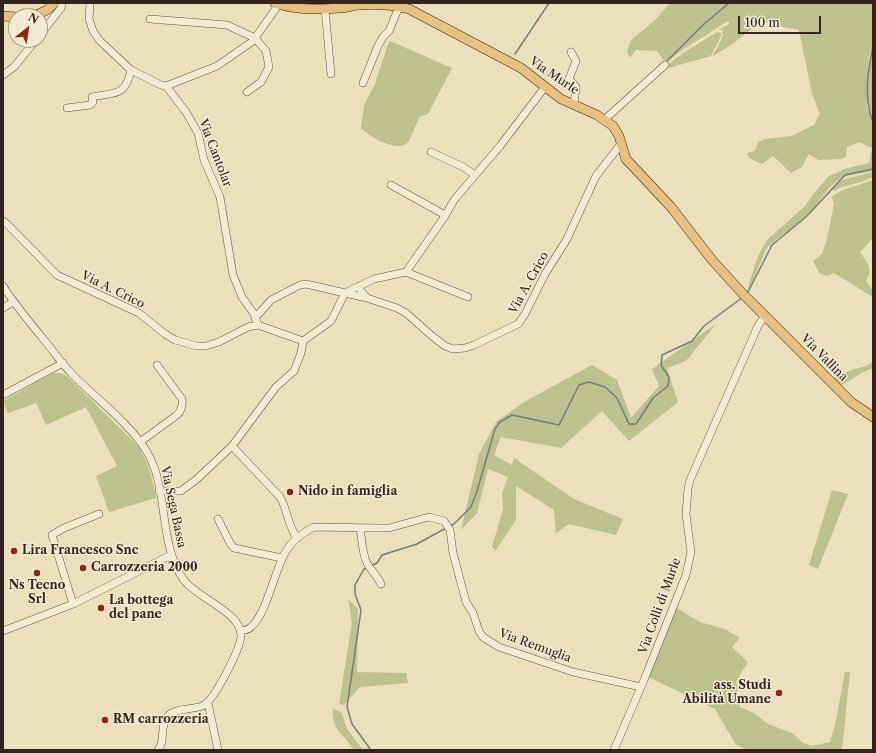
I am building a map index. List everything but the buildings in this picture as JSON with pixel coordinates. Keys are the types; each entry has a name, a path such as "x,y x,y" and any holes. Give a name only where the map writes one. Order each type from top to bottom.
{"main road":[{"name":"Via Murle","path":"277,4 297,8 325,9 368,5 409,9 521,68 561,99 597,115 613,126 619,136 626,159 671,207 712,260 760,312"},
{"name":"Via Vallina","path":"760,312 851,402 873,417"}],"street":[{"path":"48,25 61,8 62,3"},
{"name":"Via Cantolar","path":"90,3 89,19 93,31 100,41 128,67 161,85 166,86 186,112 198,133 204,160 216,185 222,207 233,275 242,297 256,318 258,325"},
{"path":"166,86 217,66 253,41 277,4"},
{"path":"363,83 378,46 383,37 389,31 399,7"},
{"path":"325,9 331,74"},
{"path":"150,19 227,25 255,38 266,50 269,67 261,82 247,92"},
{"path":"3,75 14,67 29,48"},
{"path":"571,52 576,61 569,80 576,87 574,104"},
{"path":"604,120 665,65"},
{"path":"67,108 90,105 93,102 92,97 121,91 127,84 128,67"},
{"path":"159,491 181,491 197,479 232,446 276,387 294,371 301,353 303,341 331,321 345,293 378,277 402,274 406,272 454,200 500,146 545,87"},
{"name":"Via A. Crico","path":"256,318 271,300 300,285 306,284 367,298 397,308 406,313 445,346 453,349 465,348 474,345 518,324 525,314 545,274 567,239 596,176 621,144"},
{"path":"431,152 463,167 475,175"},
{"path":"391,185 445,215"},
{"name":"Via A. Crico","path":"3,221 57,275 139,313 170,338 197,346 206,346 219,342 248,326 258,325"},
{"path":"406,272 468,297"},
{"name":"Via Sega Bassa","path":"3,286 13,302 70,373 130,430 140,442 154,466 171,555 179,573 188,586 231,616 239,625 241,631"},
{"path":"359,286 360,292 367,298"},
{"path":"3,308 13,302"},
{"name":"Via Colli di Murle","path":"614,750 681,589 690,557 691,543 686,514 690,480 758,326 764,317 760,312"},
{"path":"258,325 303,341"},
{"path":"3,395 63,363"},
{"path":"140,442 177,415 181,410 182,400 157,365"},
{"path":"232,446 280,497 284,504 291,528 297,538"},
{"path":"73,604 52,535 64,528 99,514"},
{"name":"Via Remuglia","path":"241,631 249,629 256,622 265,604 282,558 297,538 304,532 314,527 389,528 429,517 441,519 448,526 455,563 469,607 483,637 499,647 573,672 641,687"},
{"path":"218,519 234,548 282,558"},
{"path":"360,528 363,552 367,563 378,577 381,584"},
{"path":"3,631 73,604 171,555"},
{"path":"158,750 162,744 164,724 168,715 173,712 202,707 208,703 232,662 240,642 241,631"},
{"path":"208,703 218,750"}],"green space":[{"path":"670,3 873,3 873,43 869,57 867,106 873,123 873,171 846,176 835,182 809,213 766,249 748,292 747,291 758,256 767,240 804,207 829,176 845,169 869,163 872,148 859,142 847,147 846,157 841,159 818,160 809,154 802,167 791,173 773,156 762,164 749,158 747,153 755,151 758,142 765,139 791,136 814,125 820,114 812,94 799,30 762,21 731,45 713,56 723,36 722,30 718,30 729,24 728,21 681,51 666,63 657,51 636,50 630,58 627,51 631,40 655,20"},
{"path":"717,32 721,33 721,36 711,56 665,69 683,53"},
{"path":"390,41 452,68 428,114 420,116 408,142 398,146 391,145 377,139 361,128 364,105 375,84"},
{"path":"873,47 873,118 868,100 868,85"},
{"path":"873,172 873,177 835,191 831,189 842,180"},
{"path":"873,180 873,238 860,252 869,266 869,273 866,281 873,291 873,297 834,273 827,276 819,273 813,261 822,254 827,239 834,204 832,197 846,189"},
{"path":"716,324 686,361 667,368 678,402 629,441 602,411 561,448 501,437 494,455 512,465 514,458 574,499 623,519 616,535 569,524 556,533 554,510 516,486 516,520 496,550 492,547 503,509 502,493 508,477 488,469 477,513 461,530 479,454 496,422 524,402 592,365 617,380 631,418 659,386 652,369"},
{"path":"873,362 873,368 861,373 843,385 839,384 833,378 866,366"},
{"path":"53,373 61,373 68,377 140,449 150,470 156,498 109,512 96,476 117,466 86,407 46,425 36,403 8,413 3,401"},
{"path":"832,490 848,494 818,569 809,565"},
{"path":"348,599 358,609 357,672 406,673 408,683 360,687 344,705 339,704 352,623"},
{"path":"675,607 700,622 725,629 740,638 732,647 748,662 736,681 740,707 754,713 768,724 792,733 803,743 812,746 830,742 835,725 845,672 850,672 842,750 748,750 736,745 715,709 648,677"},
{"path":"333,708 342,713 347,729 363,750 354,750 339,731 334,721"}],"waterway":[{"path":"515,54 549,3"},
{"path":"665,63 704,24 729,3"},
{"path":"873,46 867,84 868,103 873,122"},
{"path":"747,294 772,245 807,216 845,175 873,169"},
{"path":"450,526 454,524 471,507 495,429 500,422 512,415 559,425 579,385 589,382 605,387 617,398 629,424 636,424 653,398 668,386 669,377 661,365 662,355 692,341 704,326 743,297"},
{"path":"371,566 377,563 382,555 417,544 446,528"},
{"path":"367,568 364,569 355,585 355,594 361,610 347,707 352,724 371,750"}],"place":[{"name":"Nido in famiglia","path":"290,492"},
{"name":"Lira Francesco Snc","path":"14,551"},
{"name":"Carrozzeria 2000","path":"83,568"},
{"name":"Ns Tecno Srl","path":"37,573"},
{"name":"La bottega del pane","path":"101,608"},
{"name":"ass. Studi Abilità Umane","path":"779,693"},
{"name":"RM carrozzeria","path":"105,720"}]}
